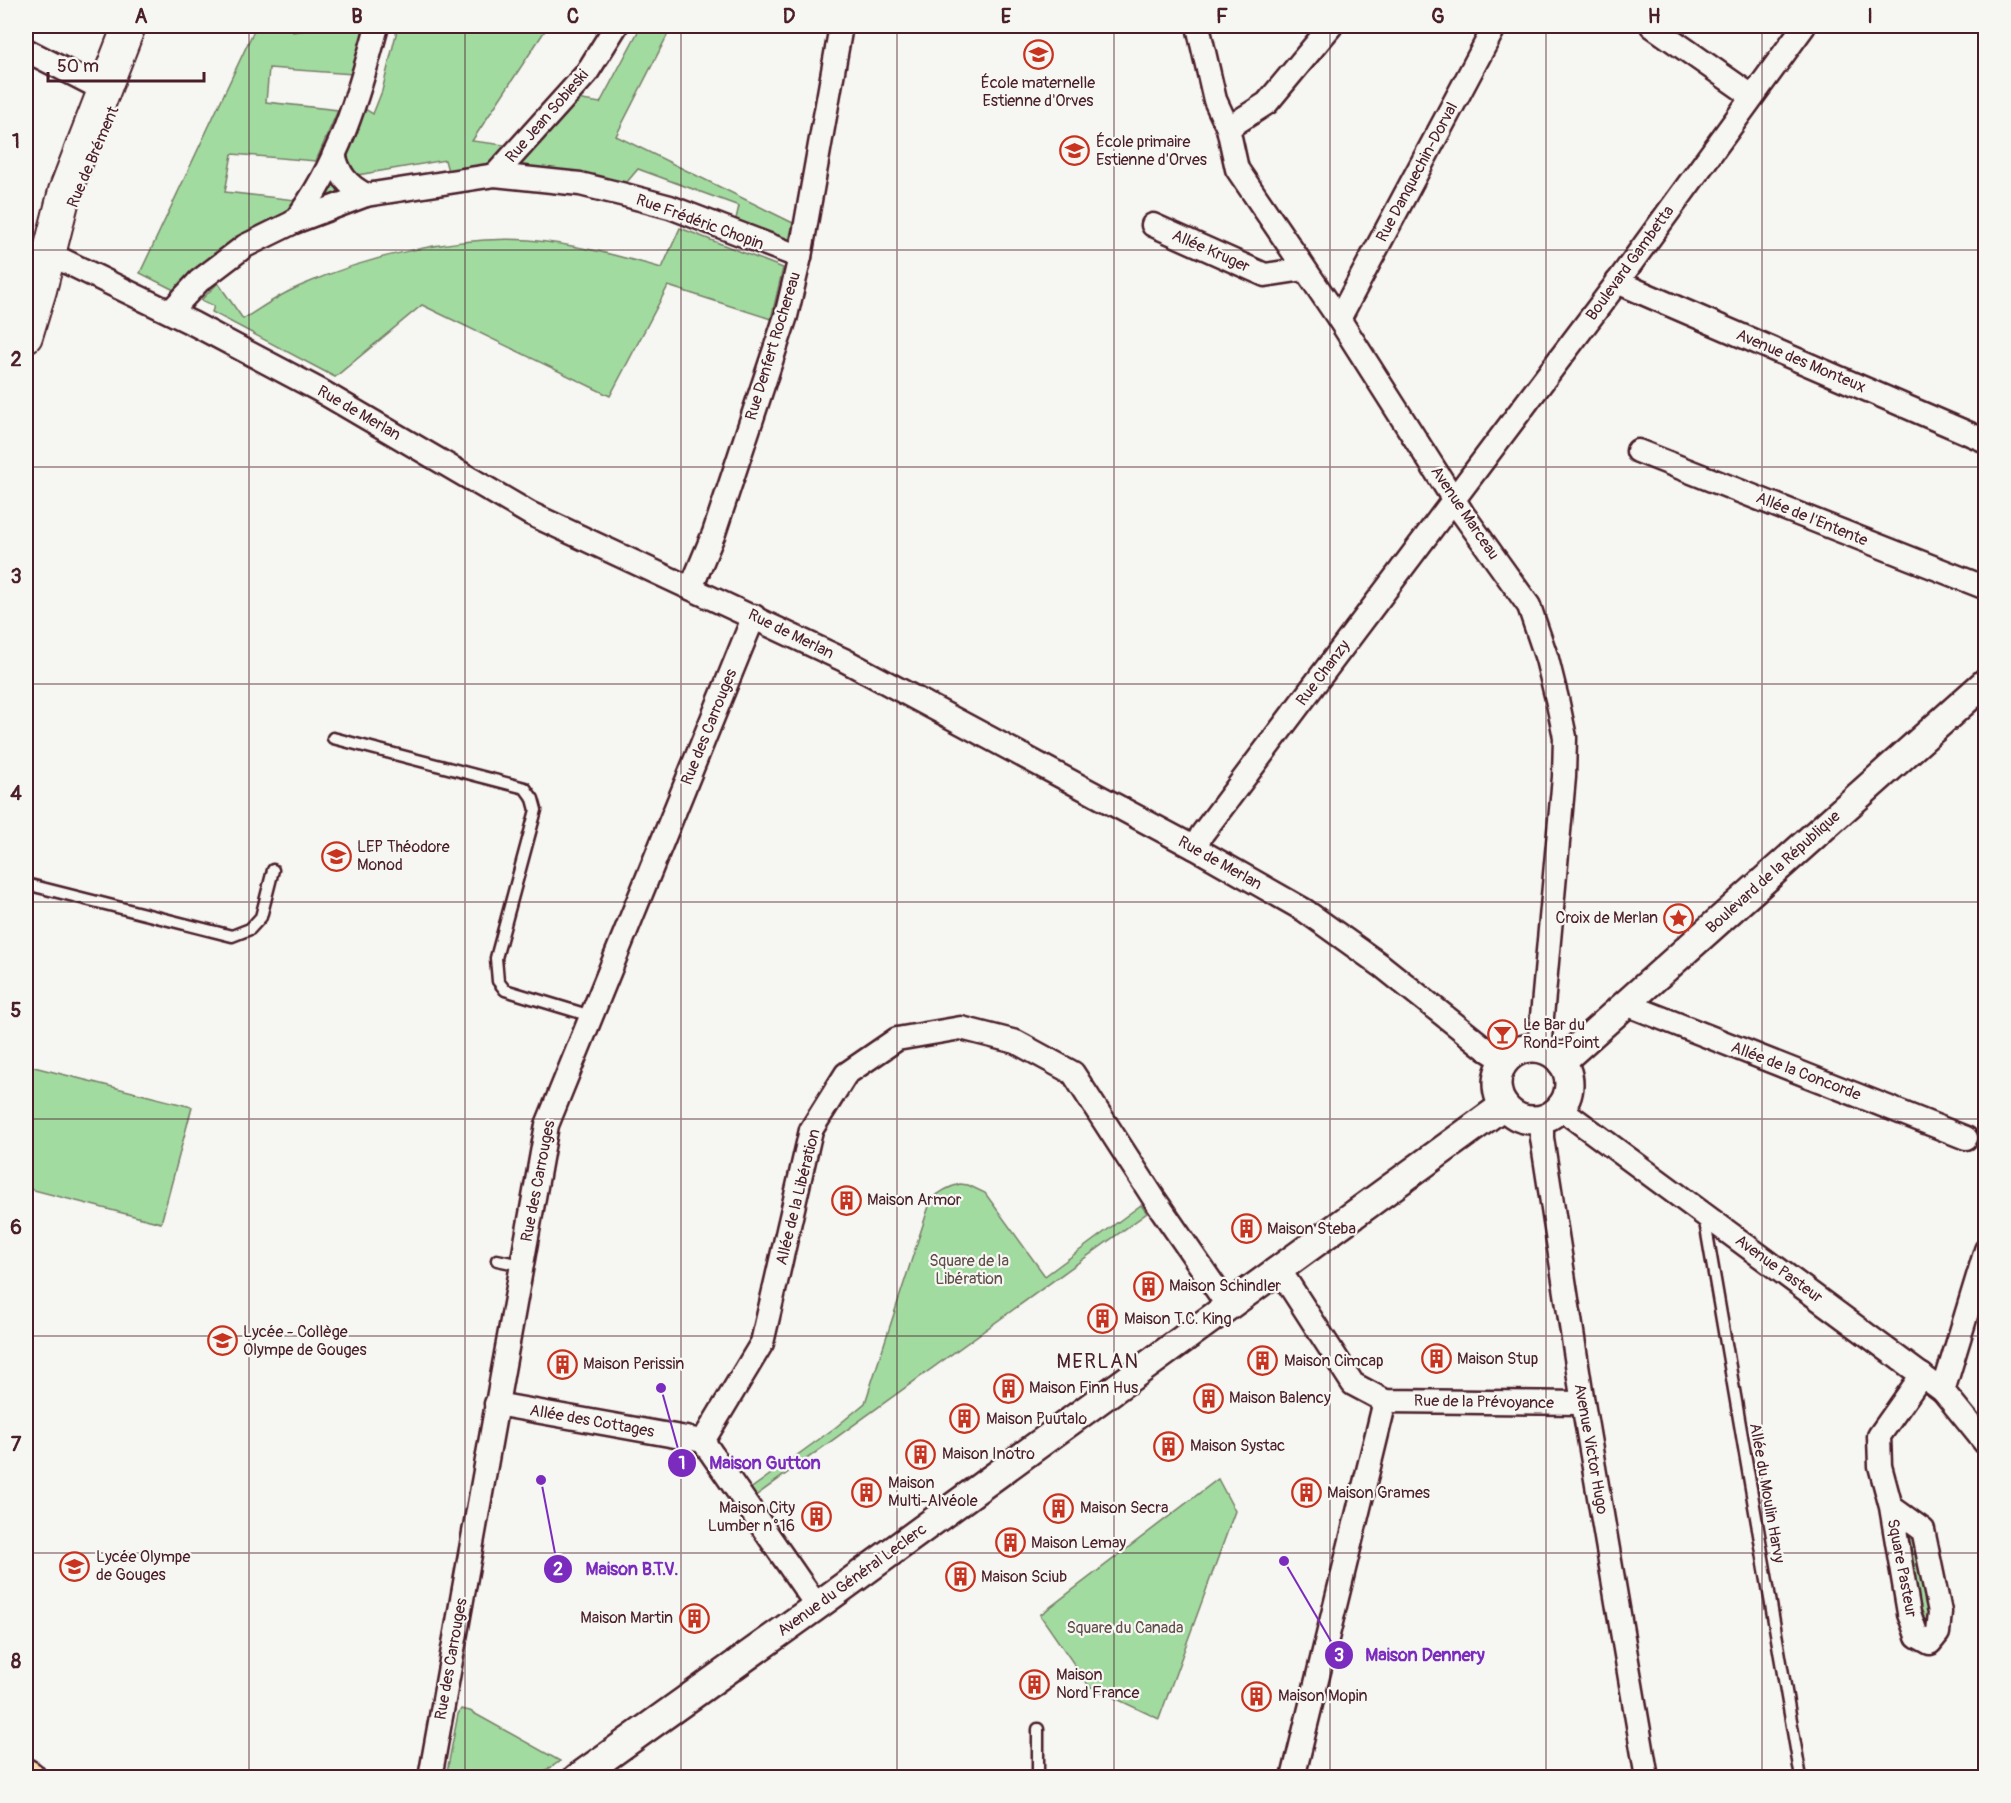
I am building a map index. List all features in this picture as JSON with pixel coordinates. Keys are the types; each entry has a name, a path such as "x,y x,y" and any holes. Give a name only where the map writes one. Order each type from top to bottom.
{"main road":[{"name":"Rue de Brément","path":"50,254 78,196 114,85 129,26"},
{"name":"Rue de Brément","path":"26,336 50,254 65,190 114,85 148,26"}],"street":[{"path":"294,222 321,183 334,154 351,110 377,26"},
{"name":"Rue Jean Sobieski","path":"495,175 586,74 616,26"},
{"name":"Rue Denfert Rochereau","path":"691,588 714,533 786,316 800,257 841,26"},
{"name":"Avenue Marceau","path":"1198,26 1215,100 1228,128 1237,169 1339,319 1453,499 1529,606 1547,660 1565,737 1550,1055"},
{"path":"1228,128 1267,104 1331,26"},
{"name":"Rue Danquechin-Dorval","path":"1339,319 1495,26"},
{"path":"1653,26 1752,96"},
{"name":"Boulevard Gambetta","path":"1453,499 1617,282 1804,26"},
{"path":"26,50 114,85"},
{"path":"334,154 342,177 352,187 366,195"},
{"name":"Rue Frédéric Chopin","path":"170,312 199,281 244,246 294,222 366,195 495,175 580,184 670,207 800,257"},
{"name":"Allée Kruger","path":"1153,225 1264,275 1304,269"},
{"name":"Rue de Merlan","path":"50,254 170,312 319,390 529,513 754,616 844,660 1195,848 1304,910 1382,966 1486,1049 1505,1061"},
{"name":"Avenue des Monteux","path":"1617,282 1986,441"},
{"name":"Allée de l'Entente","path":"1638,451 1986,588"},
{"name":"Rue Chanzy","path":"1195,848 1202,834 1453,499"},
{"name":"Rue des Carrouges","path":"430,1778 547,1125 754,616"},
{"name":"Boulevard de la République","path":"1550,1055 1626,1004 1986,682"},
{"name":"Allée de la Concorde","path":"1626,1004 1966,1138"},
{"name":"Allée de la Libération","path":"703,1441 762,1343 811,1130 846,1074 897,1039 961,1028 1016,1041 1073,1073 1155,1200 1228,1306"},
{"path":"1520,1050 1550,1055 1567,1073 1569,1085 1566,1097 1551,1114 1531,1121 1520,1119 1503,1106 1497,1088 1500,1069 1505,1061 1520,1050"},
{"name":"Avenue du Général Leclerc","path":"578,1778 635,1734 817,1606 1503,1106"},
{"name":"Avenue Pasteur","path":"1551,1114 1704,1214 1922,1375 1943,1391 1986,1444"},
{"name":"Avenue Victor Hugo","path":"1551,1114 1542,1138 1583,1403 1647,1778"},
{"path":"1943,1391 1986,1250"},
{"path":"1279,1269 1353,1384 1385,1401 1293,1778"},
{"name":"Square Pasteur","path":"1891,1507 1923,1530 1940,1612 1938,1633 1930,1643 1917,1636 1909,1613 1891,1507 1880,1466 1878,1436 1922,1375"},
{"name":"Rue de la Prévoyance","path":"1385,1401 1583,1403"},
{"name":"Allée des Cottages","path":"496,1404 703,1441"},
{"path":"703,1441 817,1606"}],"lane":[{"path":"333,738 525,788 533,799 536,810 496,958 498,981 505,990 591,1016"},
{"path":"26,884 232,936 250,929 261,916 273,870"},
{"name":"Allée du Moulin Harvy","path":"1704,1214 1800,1778"},
{"path":"497,1260 521,1265"},
{"path":"1038,1729 1038,1778"}],"green space":[{"path":"256,26 292,26 293,32 335,26 366,26 353,74 269,68 266,102 338,110 316,161 232,154 225,192 296,200 287,213 211,258 176,291 140,273"},
{"path":"398,26 548,26 472,141 512,146 559,96 600,103 641,26 672,26 616,136 793,223 787,249 734,227 739,206 638,169 627,182 584,175 449,175 445,160 340,178 336,198 310,209 360,106 373,114 382,91"},
{"path":"680,228 783,268 771,319 668,286 610,396 422,305 335,377 212,312 214,306 201,300 218,283 243,319 291,290 352,266 411,250 472,241 501,239 563,244 662,268"},
{"path":"26,1065 192,1107 161,1223 26,1188"},
{"name":"Square de la Libération","path":"960,1184 985,1193 1045,1276 1141,1205 1147,1213 754,1497 749,1490 865,1403 931,1200 944,1190"},
{"name":"Square du Canada","path":"1218,1479 1235,1511 1159,1719 1089,1686 1040,1615"},
{"path":"1913,1537 1934,1610 1929,1620 1922,1620 1907,1540"},
{"path":"461,1709 470,1711 560,1761 537,1777 446,1777 458,1714"}],"place":[{"name":"École maternelle Estienne d'Orves","path":"1038,55"},
{"name":"École primaire Estienne d'Orves","path":"1075,151"},
{"name":"LEP Théodore Monod","path":"336,856"},
{"name":"Croix de Merlan","path":"1679,918"},
{"name":"Le Bar du Rond-Point","path":"1502,1034"},
{"name":"Maison Armor","path":"846,1200"},
{"name":"Maison Steba","path":"1246,1229"},
{"name":"Maison Schindler","path":"1148,1286"},
{"name":"Maison T.C. King","path":"1103,1319"},
{"name":"Lycée - Collège Olympe de Gouges","path":"222,1341"},
{"name":"Maison Stup","path":"1436,1359"},
{"name":"Maison Cimcap","path":"1263,1361"},
{"name":"Maison Perissin","path":"562,1364"},
{"name":"Maison Gutton","path":"661,1388"},
{"name":"Maison Finn Hus","path":"1008,1388"},
{"name":"Maison Balency","path":"1208,1398"},
{"name":"Maison Puutalo","path":"965,1419"},
{"name":"Maison Systac","path":"1169,1446"},
{"name":"Maison Inotro","path":"921,1454"},
{"name":"Maison B.T.V.","path":"541,1480"},
{"name":"Maison Multi-Alvéole","path":"867,1492"},
{"name":"Maison Grames","path":"1306,1493"},
{"name":"Maison Secra","path":"1059,1508"},
{"name":"Maison City Lumber n°16","path":"816,1517"},
{"name":"Maison Lemay","path":"1010,1543"},
{"name":"Maison Dennery","path":"1284,1561"},
{"name":"Lycée Olympe de Gouges","path":"75,1566"},
{"name":"Maison Sciub","path":"960,1577"},
{"name":"Maison Martin","path":"694,1618"},
{"name":"Maison Nord France","path":"1035,1684"},
{"name":"Maison Mopin","path":"1257,1696"}],"district":[{"name":"MERLAN","path":"1098,1361"}]}
